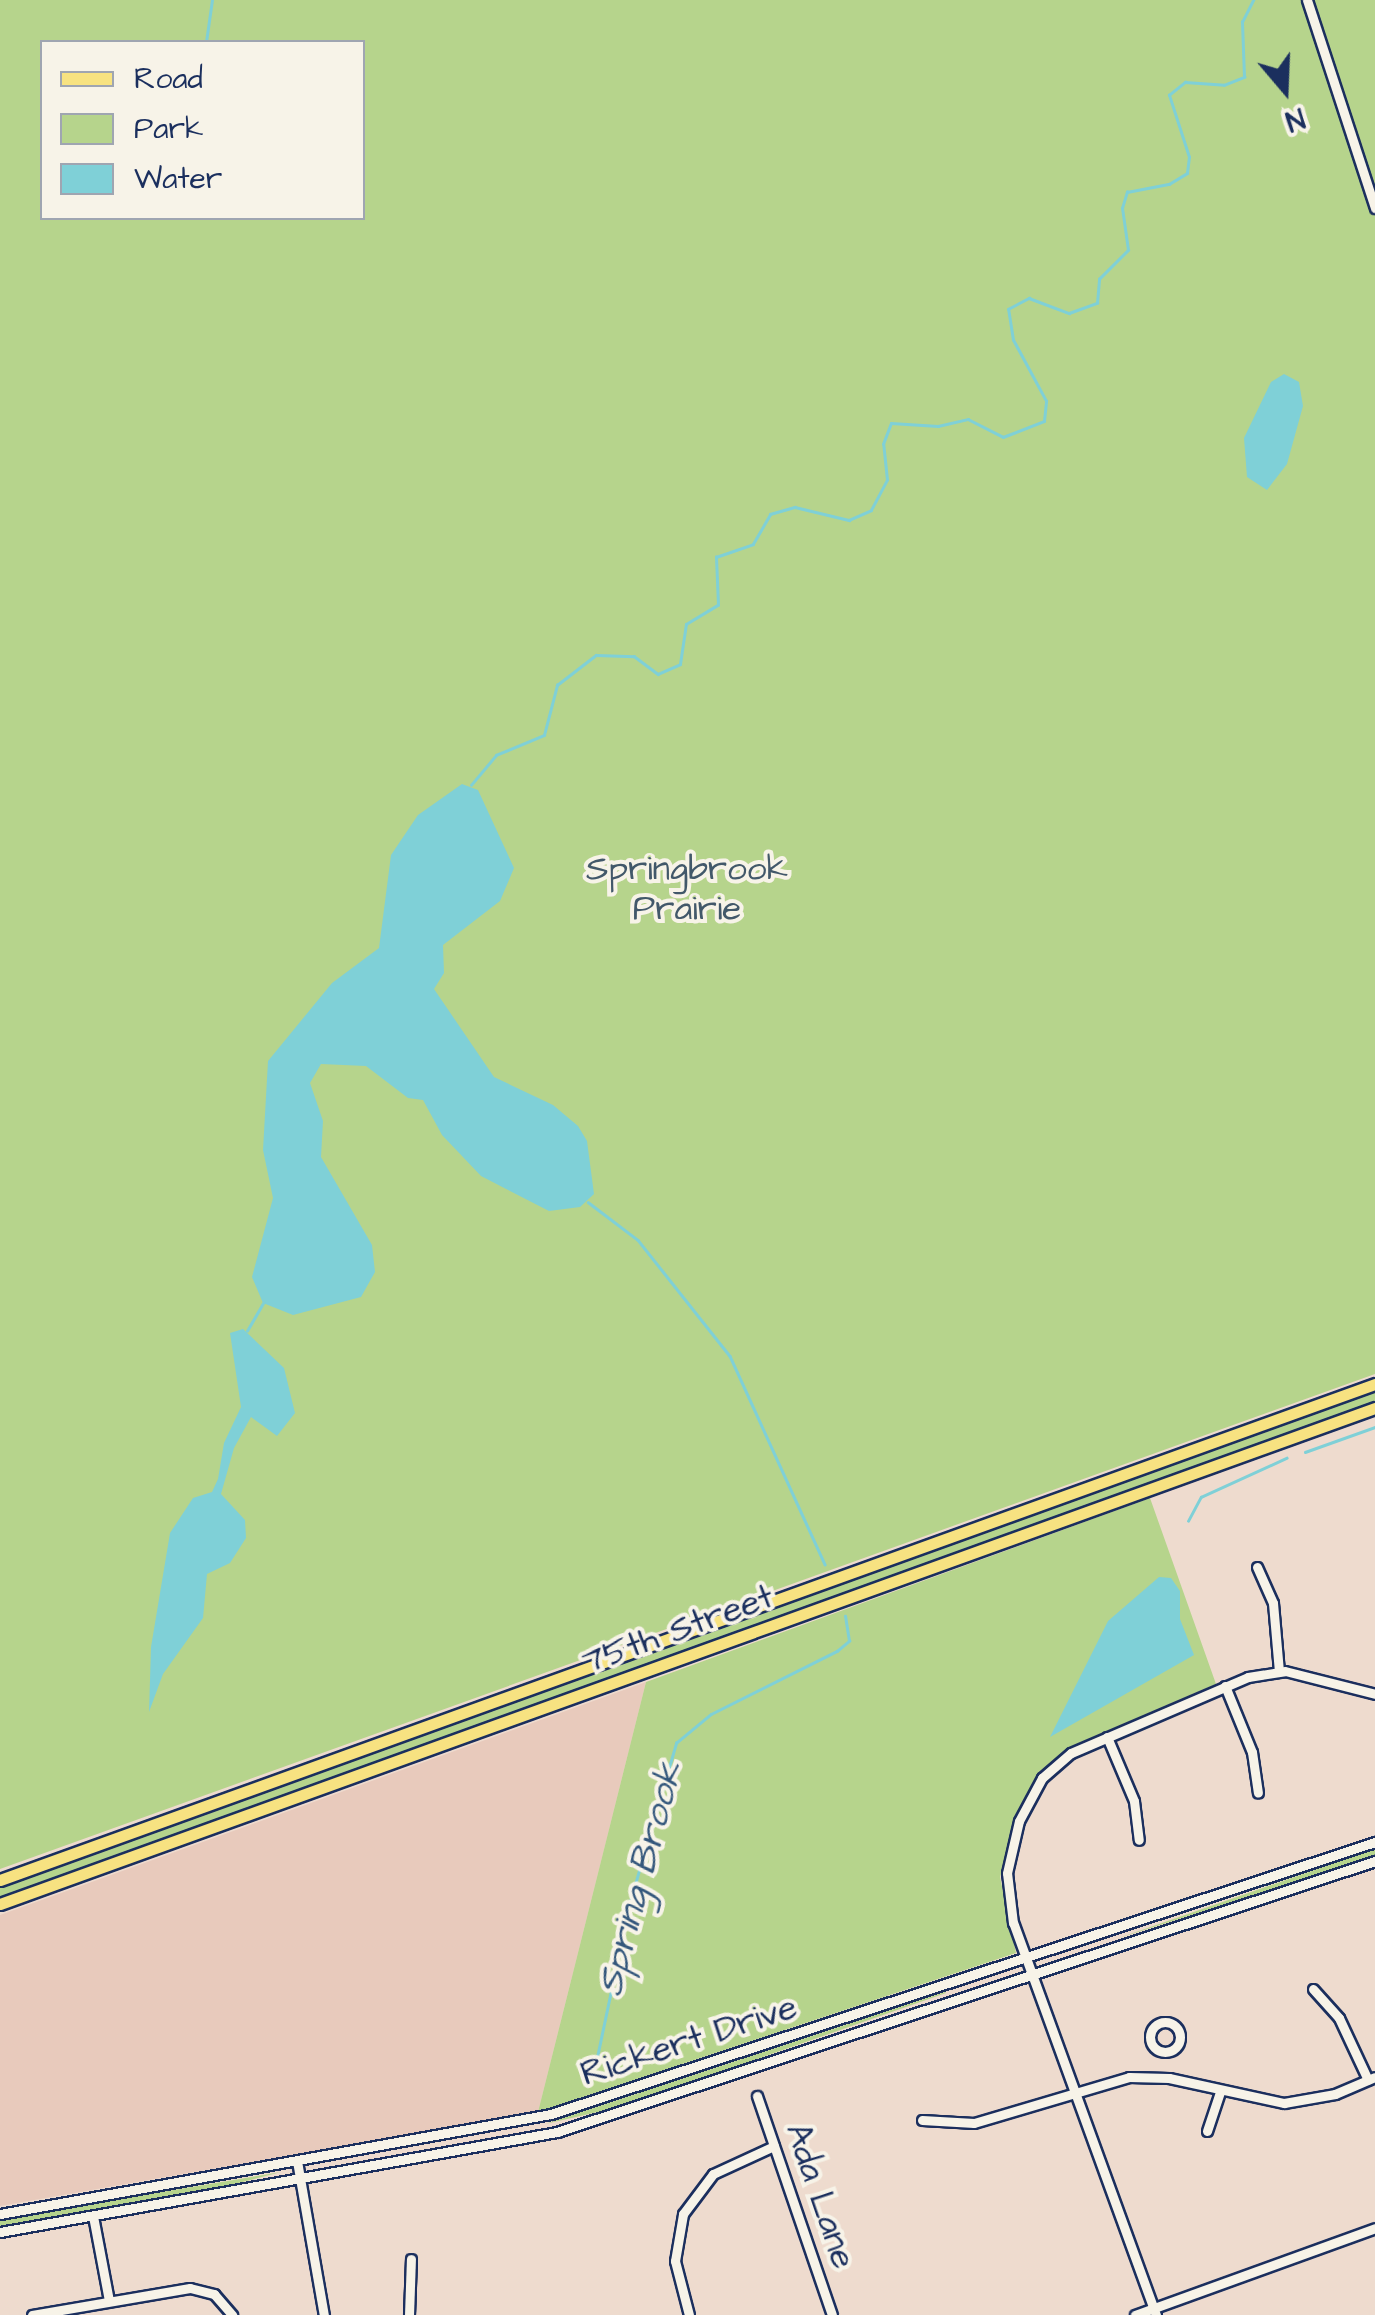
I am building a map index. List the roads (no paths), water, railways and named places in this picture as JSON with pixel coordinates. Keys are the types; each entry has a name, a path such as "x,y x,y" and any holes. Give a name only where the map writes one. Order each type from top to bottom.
{"main road":[{"name":"75th Street","path":"0,1880 1375,1384"},
{"name":"75th Street","path":"0,1904 1375,1408"}],"street":[{"path":"1308,0 1375,208"},
{"path":"1257,1567 1273,1603 1279,1670"},
{"path":"1154,2312 1026,1958 1007,1893 1019,1821 1050,1769 1107,1737 1225,1686 1279,1670 1375,1694"},
{"path":"1225,1686 1252,1752 1258,1793"},
{"path":"1107,1737 1134,1801 1138,1840"},
{"name":"Rickert Drive","path":"0,2214 551,2114 1375,1842"},
{"name":"Rickert Drive","path":"0,2232 557,2132 1375,1861"},
{"path":"922,2120 974,2123 1128,2077 1159,2076 1220,2092 1296,2102 1372,2079 1340,2018 1314,1989"},
{"path":"1159,2076 1163,2052"},
{"path":"1207,2131 1220,2092"},
{"name":"Ada Lane","path":"757,2096 832,2315"},
{"path":"689,2315 675,2262 684,2214 713,2174 774,2146"},
{"path":"297,2161 324,2315"},
{"path":"92,2216 109,2302"},
{"path":"1135,2315 1154,2312 1375,2228"},
{"path":"409,2315 411,2260"},
{"path":"35,2315 196,2288 214,2294 232,2315"}],"water":[{"path":"1284,374 1299,382 1303,406 1287,464 1267,490 1247,477 1244,438 1271,382"},
{"path":"462,784 478,790 514,868 500,901 443,945 444,973 434,989 494,1077 553,1105 578,1126 587,1141 594,1194 580,1207 549,1211 481,1176 442,1135 423,1100 408,1098 366,1066 321,1064 310,1083 323,1121 321,1157 372,1245 375,1272 361,1297 293,1315 263,1303 252,1277 273,1198 263,1150 268,1061 332,983 379,948 391,855 418,815"},
{"path":"243,1329 284,1368 295,1413 277,1436 251,1417 234,1448 221,1494 245,1520 246,1538 230,1563 207,1574 203,1618 163,1674 149,1712 151,1647 170,1533 193,1498 212,1492 218,1479 224,1443 241,1407 230,1333"},
{"path":"1159,1577 1171,1578 1180,1591 1180,1619 1194,1655 1050,1737 1108,1621"}],"waterway":[{"path":"206,40 212,0"},
{"name":"Spring Brook","path":"471,785 496,755 544,735 557,685 596,655 634,656 658,674 680,664 686,624 718,605 716,557 753,544 770,514 795,507 849,520 871,510 887,480 883,444 891,423 938,426 968,419 1003,437 1044,421 1046,401 1013,340 1008,309 1029,298 1069,313 1097,303 1099,279 1128,250 1122,208 1127,192 1169,184 1187,173 1189,157 1169,95 1185,82 1224,85 1244,77 1242,22 1253,0"},
{"name":"Spring Brook","path":"588,1202 638,1240 730,1356 825,1564"},
{"path":"247,1331 263,1303"},
{"path":"1305,1452 1375,1427"},
{"path":"1188,1521 1201,1497 1286,1458"},
{"name":"Spring Brook","path":"596,2062 629,1905 676,1743 711,1714 837,1651 849,1641 845,1616"}],"park label":[{"name":"Springbrook Prairie","path":"687,889"}]}
